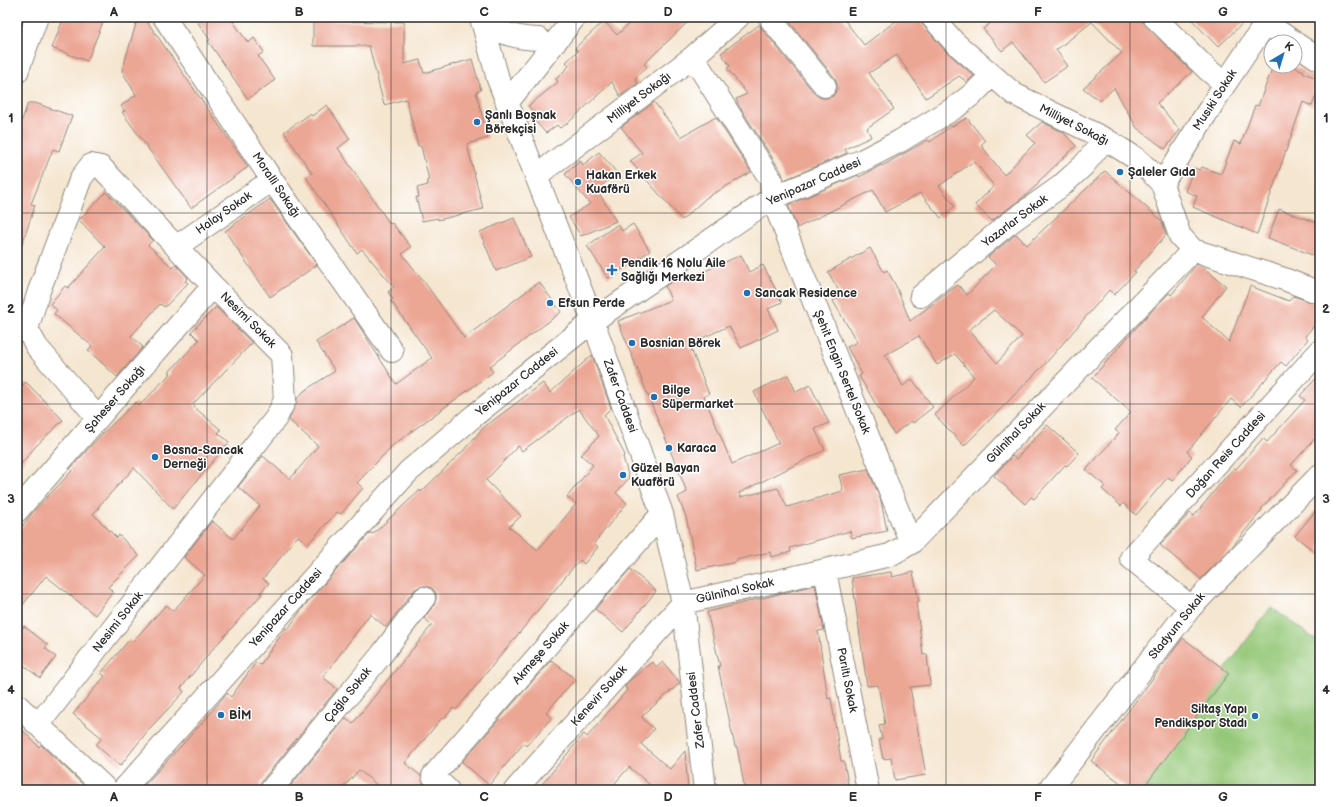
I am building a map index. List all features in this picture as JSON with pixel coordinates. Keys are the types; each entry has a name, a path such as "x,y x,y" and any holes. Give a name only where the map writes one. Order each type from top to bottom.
{"street":[{"path":"17,72 37,17"},
{"name":"Moralli Sokağı","path":"164,17 272,180 392,351"},
{"path":"504,95 539,40 557,17"},
{"path":"504,95 575,17"},
{"name":"Milliyet Sokağı","path":"536,176 693,57 738,17"},
{"path":"769,17 825,86"},
{"name":"Milliyet Sokağı","path":"932,17 954,42 1014,94 1104,139 1137,159 1162,184 1180,236 1193,250"},
{"path":"1154,17 1206,69 1225,84"},
{"path":"481,19 507,34 527,40 539,40"},
{"name":"Zafer Caddesi","path":"481,19 504,95 593,321 662,514 683,603 705,790"},
{"path":"1268,20 1285,34"},
{"name":"Musıki Sokak","path":"1162,184 1225,84 1268,20"},
{"path":"1303,48 1320,60"},
{"name":"Şehit Engin Sertel Sokak","path":"693,57 771,180 772,198 911,543"},
{"name":"Yenipazar Caddesi","path":"123,790 408,472 475,415 593,321 772,198 863,160 900,141 956,107 975,92 992,75"},
{"name":"Yazarlar Sokak","path":"920,296 1008,224 1061,186 1083,166 1104,139"},
{"name":"Nesimi Sokak","path":"38,725 276,418 285,400 282,354 213,286 101,167 92,165 81,178 38,291 28,328 33,340 98,418"},
{"name":"Halay Sokak","path":"176,247 272,180"},
{"path":"1193,250 1313,289 1320,293"},
{"name":"Gülnihal Sokak","path":"683,603 890,555 911,543 1193,250"},
{"name":"Şaheser Sokağı","path":"17,512 213,286"},
{"name":"Doğan Reis Caddesi","path":"1190,607 1131,558 1320,351"},
{"name":"Stadyum Sokak","path":"1049,790 1190,607 1320,475"},
{"name":"Akmeşe Sokak","path":"448,790 433,776 662,514"},
{"name":"Parıltı Sokak","path":"825,571 868,790"},
{"name":"Çağla Sokak","path":"271,790 382,654 424,598"},
{"name":"Kenevir Sokak","path":"515,790 683,603"},
{"path":"17,705 107,790"}],"green space":[{"name":"Siltaş Yapı Pendikspor Stadı","path":"1271,607 1320,643 1320,790 1137,790"}],"building":[{"path":"64,17 105,17 87,61 52,48"},
{"path":"138,17 144,17 248,167 191,208 122,112 125,111 121,106 136,95 122,71"},
{"path":"194,17 230,17 248,43 254,38 264,52 258,56 275,80 248,99 208,41 210,40"},
{"path":"636,17 693,17 644,64 647,67 635,78 638,83 620,96 612,82 568,123 560,128 557,125 546,133 533,119 537,116 528,106 558,82 556,79 569,66 566,62 578,51 575,48 604,21 617,35"},
{"path":"792,17 842,17 864,45 901,17 920,17 923,25 945,50 974,76 967,82 959,76 926,98 897,55 869,73 894,109 867,128 871,137 845,149 847,153 784,180 782,173 738,104 736,99 747,94 727,68 730,66 721,53 759,25 815,94 821,98 833,96 837,90 835,78 788,20"},
{"path":"998,17 1138,17 1192,72 1157,103 1180,130 1165,149 1137,128 1114,88 1100,101 1083,88 1122,53 1092,22 1056,50 1068,66 1044,82 1013,42 1002,51 983,29"},
{"path":"1189,17 1249,17 1218,47"},
{"path":"313,21 404,22 404,64 420,60 424,73 472,59 481,90 476,92 488,138 467,144 483,209 438,220 438,218 422,221 416,197 419,197 417,188 428,185 427,180 429,180 421,146 418,146 406,99 384,105 369,46 313,46"},
{"path":"1303,73 1320,79 1320,85 1312,106 1303,102 1257,234 1193,207 1197,196 1185,191 1194,168 1200,170 1202,167 1221,174 1234,141 1241,144 1255,105 1258,106 1270,74"},
{"path":"654,102 681,137 716,117 751,172 706,198 682,220 630,161 642,153 621,127"},
{"path":"28,103 35,103 72,116 59,151 53,149 31,204 35,205 20,251 17,250 17,134"},
{"path":"327,105 350,139 338,148 390,224 392,223 411,247 402,254 423,280 464,338 539,282 561,312 489,367 493,372 393,445 357,483 363,488 341,514 337,512 308,544 298,536 263,579 269,583 260,593 262,594 212,650 181,688 184,692 150,728 120,766 96,745 102,738 73,714 105,676 101,673 129,640 132,642 166,605 173,611 205,575 184,557 212,521 233,539 260,506 238,487 263,456 290,479 318,446 289,420 297,399 304,391 335,371 316,342 354,318 396,384 432,358 391,301 393,299 388,292 394,287 362,249 357,253 306,177 312,173 284,132 310,114 312,116"},
{"path":"967,118 985,141 981,145 1004,175 1035,143 1027,135 1042,122 1063,132 1076,146 1026,195 992,221 975,205 994,186 974,161 939,186 955,206 941,218 920,193 885,212 873,190 797,228 788,205 858,175 859,177 882,166 928,140 930,142 947,129"},
{"path":"599,152 617,173 597,190 616,221 581,236 569,217 590,204 565,174 580,161 583,165"},
{"path":"1105,171 1162,221 1166,235 1134,271 1136,272 1114,295 1109,290 1046,363 964,446 935,415 974,377 955,354 937,365 919,336 885,355 903,386 912,379 933,407 913,423 911,421 894,434 859,376 862,374 847,347 857,342 833,301 842,296 828,272 870,248 884,272 887,270 896,286 910,321 958,285 967,295 996,265 988,257 1016,234 1027,245","holes":["994,310 1022,336 997,363 969,330"]},
{"path":"106,192 153,240 148,245 173,268 176,265 188,278 185,281 188,283 165,307 160,304 131,336 143,347 117,377 88,350 92,346 54,314 57,310 50,304 65,286 68,288 105,247 79,220"},
{"path":"270,199 317,265 270,297 225,231"},
{"path":"1279,209 1320,224 1320,258 1268,238"},
{"path":"514,218 531,257 496,271 480,232"},
{"path":"618,224 622,231 633,224 650,251 608,278 587,246"},
{"path":"741,255 749,272 763,265 782,302 768,309 778,330 741,348 729,326 689,344 709,394 704,396 732,464 779,443 754,392 788,375 796,392 810,385 829,423 815,429 825,450 739,493 740,497 778,488 787,507 843,491 839,475 868,469 881,501 887,531 852,538 850,531 790,548 791,552 771,557 770,552 736,560 737,562 697,570 686,517 678,497 687,492 618,321 671,300 665,286 684,274 687,279"},
{"path":"1197,264 1226,286 1202,317 1229,342 1250,286 1289,301 1293,296 1320,305 1320,319 1305,336 1308,339 1286,366 1281,362 1241,407 1231,399 1187,452 1192,456 1172,481 1168,477 1136,515 1123,503 1121,506 1102,489 1105,486 1086,470 1119,433 1115,430 1131,412 1092,378 1143,320 1169,293 1171,295"},
{"path":"216,307 252,343 193,404 195,406 194,407 221,430 218,433 229,442 173,509 134,468 98,507 99,508 93,514 117,538 119,535 139,556 108,587 113,592 95,615 46,576 17,612 17,533 33,512 72,471 70,469 102,434 136,402 139,406 171,373 169,372 199,340 191,332"},
{"path":"592,355 611,408 604,415 625,455 623,457 629,478 616,493 627,503 594,543 598,547 584,564 580,560 575,565 456,710 453,708 444,719 442,718 405,763 421,776 424,785 430,790 383,790 359,770 341,790 287,790 346,718 353,723 432,625 424,618 434,605 436,593 432,588 425,586 414,590 386,627 370,614 323,677 337,689 261,782 259,790 140,790 204,721 227,693 231,697 256,662 260,665 286,628 288,629 305,605 370,533 373,534 420,490 421,492 463,451 483,428 543,383 550,393","holes":["579,409 599,436 581,455 593,465 567,497 576,504 538,550 509,527 521,516 486,480 518,446 522,451"]},
{"path":"1320,374 1320,433 1291,465 1297,470 1261,509 1262,510 1231,548 1201,579 1160,545 1190,513 1194,516 1225,478 1234,468 1236,469 1263,438 1267,442 1305,400 1300,396"},
{"path":"26,382 63,420 35,447 17,469 17,391"},
{"path":"1047,425 1079,453 1067,466 1065,465 1034,499 1031,497 1025,504 994,476 1012,456 1016,459"},
{"path":"1320,505 1320,556 1295,536"},
{"path":"630,569 656,591 623,632 595,609"},
{"path":"891,572 892,577 913,572 919,602 916,602 923,655 927,654 930,685 910,687 926,775 895,780 891,758 883,759 879,739 882,739 879,725 885,724 878,685 867,686 852,578"},
{"path":"815,585 824,630 818,631 828,699 831,698 841,761 844,761 849,790 745,790 737,747 735,747 718,666 720,666 707,612"},
{"path":"24,626 48,645 45,648 56,657 40,678 17,660 17,635"},
{"path":"1183,638 1229,673 1142,790 1130,790 1091,761"},
{"path":"551,660 575,679 546,713 552,718 526,746 524,743 489,785 462,762"},
{"path":"652,662 657,667 663,662 680,683 643,715 642,718 654,729 641,744 670,769 685,751 688,790 656,790 629,767 609,790 537,790 584,734 587,737 627,690 625,687 628,682"},
{"path":"17,724 39,747 41,745 89,790 17,790"}],"place":[{"name":"Şanlı Boşnak Börekçisi","path":"477,122"},
{"name":"Şaleler Gıda","path":"1120,172"},
{"name":"Hakan Erkek Kuaförü","path":"578,182"},
{"name":"Pendik 16 Nolu Aile Sağlığı Merkezi","path":"612,270"},
{"name":"Sancak Residence","path":"747,293"},
{"name":"Efsun Perde","path":"550,303"},
{"name":"Bosnian Börek","path":"632,343"},
{"name":"Bilge Süpermarket","path":"654,397"},
{"name":"Karaca","path":"669,448"},
{"name":"Bosna-Sancak Derneği","path":"155,457"},
{"name":"Güzel Bayan Kuaförü","path":"623,475"},
{"name":"BİM","path":"221,715"},
{"name":"Siltaş Yapı Pendikspor Stadı","path":"1255,716"}]}
